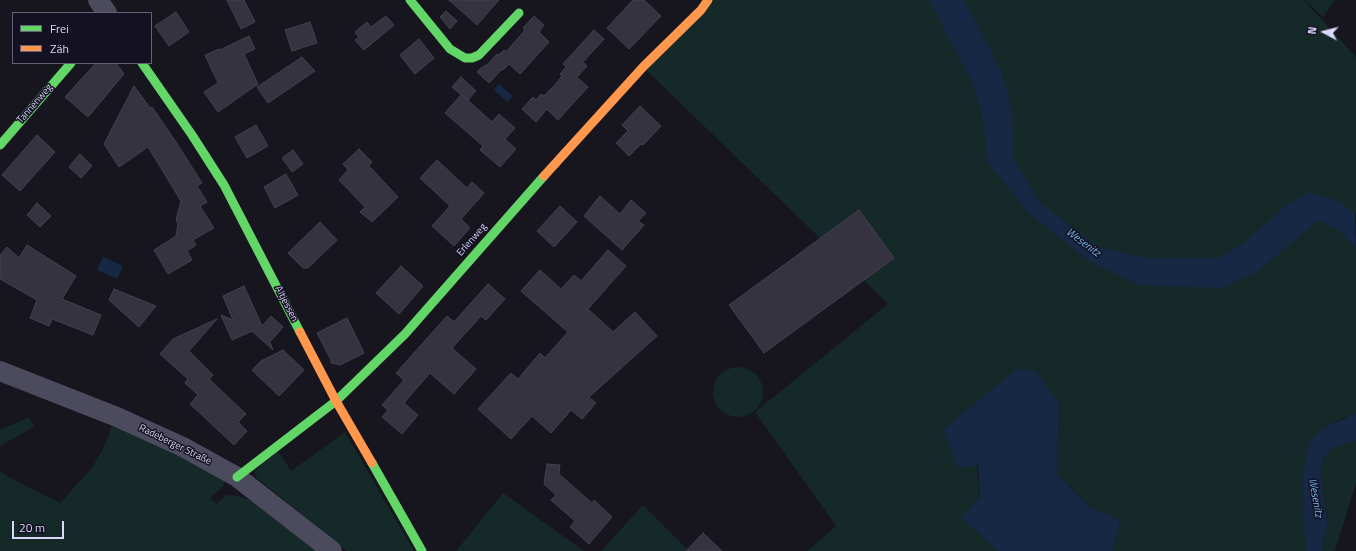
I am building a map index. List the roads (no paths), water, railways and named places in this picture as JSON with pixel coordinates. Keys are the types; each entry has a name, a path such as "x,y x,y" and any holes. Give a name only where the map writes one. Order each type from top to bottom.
{"street":[{"path":"410,0 450,49 465,58 472,58 479,55 519,13"},
{"name":"Erlenweg","path":"238,477 336,401 405,334 521,202 643,67 702,10 708,0"},
{"name":"Tannenweg","path":"0,144 70,64"},
{"name":"Altjessen","path":"143,64 192,135 224,185 336,401 422,551"},
{"name":"Radeberger Straße","path":"0,370 154,433 183,447 238,477 332,551"}],"water":[{"name":"Wesenitz","path":"929,0 964,0 1001,71 1012,109 1013,157 1039,202 1099,248 1148,258 1218,258 1244,243 1283,208 1308,192 1335,200 1355,213 1356,249 1339,231 1319,220 1255,273 1221,288 1139,285 1089,261 1028,212 988,163 982,113 972,82"},
{"path":"499,84 513,96 507,102 494,90"},
{"path":"103,257 123,266 117,279 97,270"},
{"path":"1017,369 1036,371 1059,404 1057,474 1089,507 1120,520 1113,551 998,551 961,518 980,496 978,465 958,468 943,430"},
{"name":"Wesenitz","path":"1356,413 1356,440 1334,447 1324,457 1321,471 1327,522 1322,551 1305,551 1306,546 1303,524 1302,479 1309,443 1322,429"}]}
